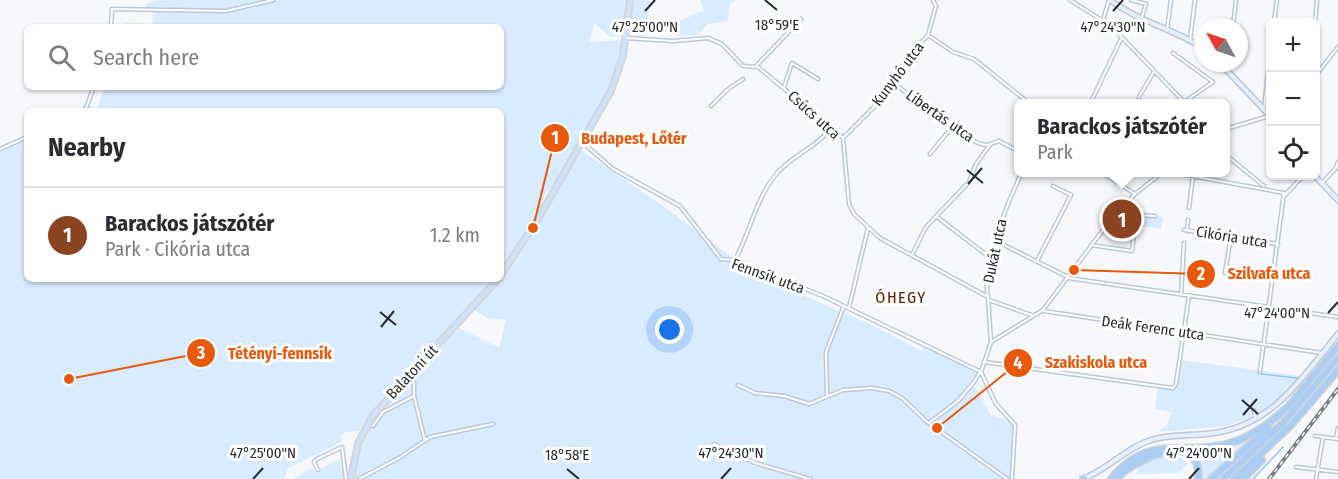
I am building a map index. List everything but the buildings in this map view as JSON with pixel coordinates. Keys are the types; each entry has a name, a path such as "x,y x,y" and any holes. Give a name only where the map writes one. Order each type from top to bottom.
{"highway":[{"path":"1211,479 1252,444 1290,405 1338,346"},
{"path":"1223,479 1283,423 1338,358"},
{"path":"1243,479 1338,370"},
{"path":"1111,479 1130,461 1150,451 1166,447 1220,445 1254,434 1290,405"},
{"path":"1234,479 1291,425"},
{"path":"1116,479 1142,459 1170,451 1181,452 1192,459 1197,469 1198,479"}],"main road":[{"path":"504,270 611,91 626,38 630,0"},
{"name":"Balatoni út","path":"351,479 355,454 364,429 378,409 495,282"}],"street":[{"path":"111,24 112,9 226,11 273,0"},
{"name":"Kunyhó utca","path":"843,138 895,84 901,66 928,35 936,6 933,0"},
{"path":"1070,0 1103,20 1181,99"},
{"path":"1103,20 1109,0 1141,20 1194,42"},
{"path":"1131,0 1146,4 1141,20"},
{"path":"1167,30 1171,0"},
{"path":"1190,40 1195,0"},
{"path":"1234,18 1236,0"},
{"path":"1275,18 1277,0"},
{"path":"1315,18 1317,0"},
{"path":"755,67 801,20"},
{"name":"Kunyhó utca","path":"928,35 953,52 974,59 1024,99"},
{"name":"Csúcs utca","path":"626,38 673,41 708,38 722,44 743,66 755,67 784,87 843,138 849,204 854,214 868,228 988,299 993,299 1034,317"},
{"path":"1092,99 1114,57 1121,38"},
{"path":"1318,72 1338,47"},
{"path":"1173,53 1213,82 1190,99"},
{"path":"784,87 792,63 818,79"},
{"path":"1229,72 1266,111"},
{"path":"1264,109 1268,72"},
{"path":"1139,96 1154,73"},
{"path":"711,106 727,90 743,79"},
{"name":"Libertás utca","path":"895,84 952,127 979,143 990,145 999,141 1014,150"},
{"path":"86,108 93,90"},
{"path":"1230,128 1266,117"},
{"path":"930,154 952,127"},
{"path":"735,260 760,202 776,174 798,153 820,141 830,129"},
{"path":"0,149 24,138"},
{"name":"Fennsík utca","path":"582,142 613,169 680,206 721,259 735,260 849,308 981,372"},
{"path":"912,255 926,227 969,182 976,164 990,145"},
{"path":"1230,158 1266,188"},
{"path":"1321,184 1336,168 1338,162"},
{"name":"Dukát utca","path":"991,342 988,299 992,259 1000,220 1020,177"},
{"path":"1109,177 1135,194"},
{"path":"928,423 961,399 981,372 991,342 1043,310 1119,211 1135,194 1157,177"},
{"path":"1189,208 1193,177"},
{"path":"1199,177 1288,194 1300,180"},
{"path":"1318,180 1338,200"},
{"path":"1037,261 1071,195 1053,186"},
{"path":"1260,371 1283,193"},
{"path":"1119,211 1124,214 1155,216"},
{"path":"937,217 992,259"},
{"name":"Cikória utca","path":"1188,220 1185,230 1278,244"},
{"path":"849,308 868,228"},
{"path":"1091,245 1132,251 1134,234"},
{"path":"1225,273 1231,237"},
{"path":"996,241 1067,278 1338,317"},
{"path":"1181,295 1184,243"},
{"path":"984,362 1174,387 1189,296"},
{"path":"827,395 826,351 844,306"},
{"name":"Deák Ferenc utca","path":"1043,310 1322,353"},
{"path":"1083,479 1126,452 1152,440 1179,435 1220,432 1255,420 1281,401 1338,334"},
{"path":"981,372 992,398 1015,426 1012,479"},
{"path":"409,376 414,380 414,396 425,441"},
{"path":"738,385 755,393 784,396 809,404 827,395 853,389 885,390 902,398 928,423 1007,479"},
{"path":"373,426 383,412 414,396"},
{"path":"1254,410 1255,420"},
{"path":"359,479 425,441 442,434 493,424"},
{"path":"1315,436 1337,439 1338,428"},
{"path":"1316,479 1323,437"},
{"path":"714,444 754,463 810,479"},
{"path":"318,470 316,460 342,447 346,479"},
{"path":"1296,466 1338,472"}],"shaded area":[{"path":"160,0 627,0 623,36 611,37 594,23 589,42 624,40 604,98 585,134 553,186 546,192 541,206 534,212 532,221 504,265 504,108 97,108 103,90 504,90 504,24 152,24 153,11 145,7 148,2"},
{"path":"633,0 651,0 644,36 629,34"},
{"path":"700,0 736,0 730,4 728,21 708,24 698,35 678,36 680,21 704,10"},
{"path":"24,140 24,282 491,282 376,405 359,431 345,432 341,436 342,442 288,468 284,479 0,479 0,152"},
{"path":"582,151 666,208 753,273 876,327 922,351 924,345 976,370 978,374 972,382 991,415 1017,422 1014,479 354,479 366,435 376,417 402,384 450,336 459,328 499,348 506,320 487,318 475,310 497,282 504,282 504,273"},
{"path":"1118,216 1163,217 1161,229 1114,222"},
{"path":"1180,360 1299,376 1279,399 1258,415 1256,411 1252,412 1250,418 1226,426 1158,432 1168,424 1172,412 1155,409 1158,387 1174,389 1177,385"},
{"path":"1263,431 1208,479 1200,479 1195,460 1177,450 1227,447"},
{"path":"1171,454 1181,457 1187,464 1178,473 1136,474 1140,465 1155,456"},
{"path":"339,459 345,479 294,479 312,468 315,472"}],"waterway":[{"path":"1258,374 1259,368"},
{"path":"1261,374 1297,378"},
{"path":"1253,479 1283,447"}],"railway":[{"path":"1269,479 1338,389"}],"place":[{"name":"Barackos játszótér","path":"1122,219"},
{"name":"Budapest, Lőtér","path":"533,228"},
{"name":"Szilvafa utca","path":"1074,270"},
{"name":"Tétényi-fennsík","path":"69,379"},
{"name":"Szakiskola utca","path":"937,428"}],"district":[{"name":"ÓHEGY","path":"901,297"}]}
